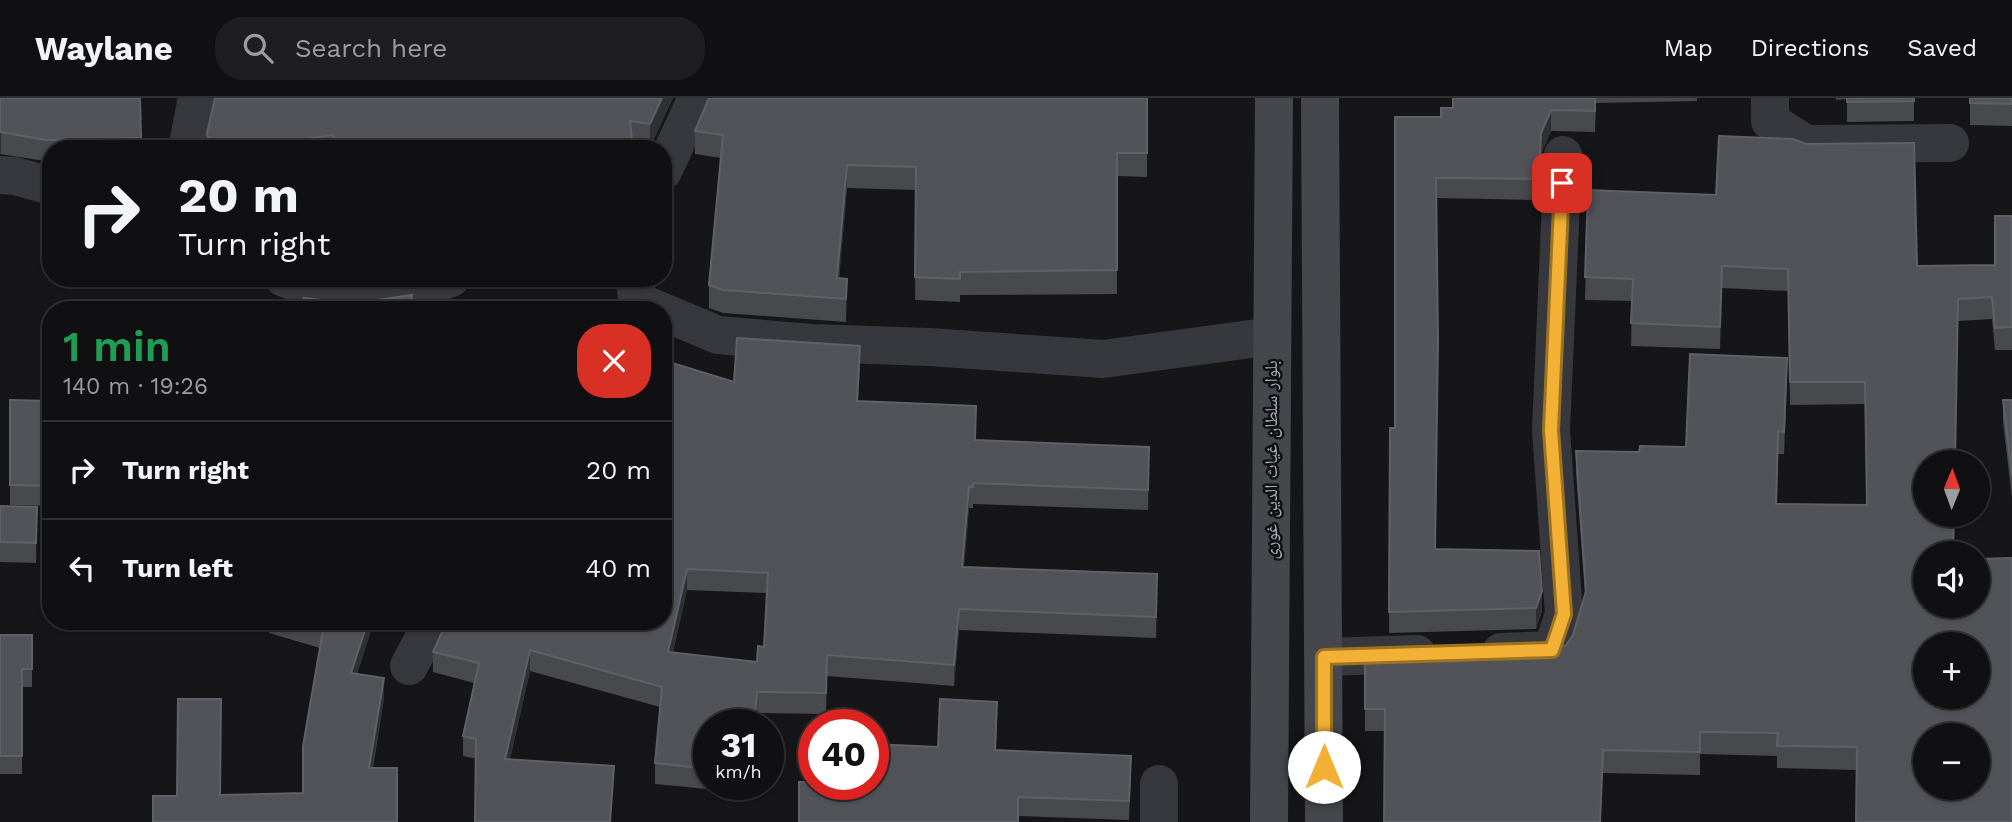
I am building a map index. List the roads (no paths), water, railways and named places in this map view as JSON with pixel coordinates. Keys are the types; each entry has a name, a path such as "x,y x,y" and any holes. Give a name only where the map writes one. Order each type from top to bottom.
{"street":[{"path":"189,140 197,98"},
{"path":"672,152 697,98"},
{"name":"بلوار سلطان غیاث الدین غوری","path":"1269,822 1274,98"},
{"path":"1320,98 1324,822"},
{"path":"1770,98 1770,121 1806,144 1950,143"},
{"path":"1324,657 1552,650 1564,614 1551,430 1563,155"},
{"path":"0,175 42,184"},
{"path":"308,287 345,301"},
{"path":"355,301 410,293 426,287"},
{"path":"672,314 718,335 812,343 929,347 1103,359 1272,336"},
{"path":"409,666 428,630"},
{"path":"1159,784 1159,822"}]}
